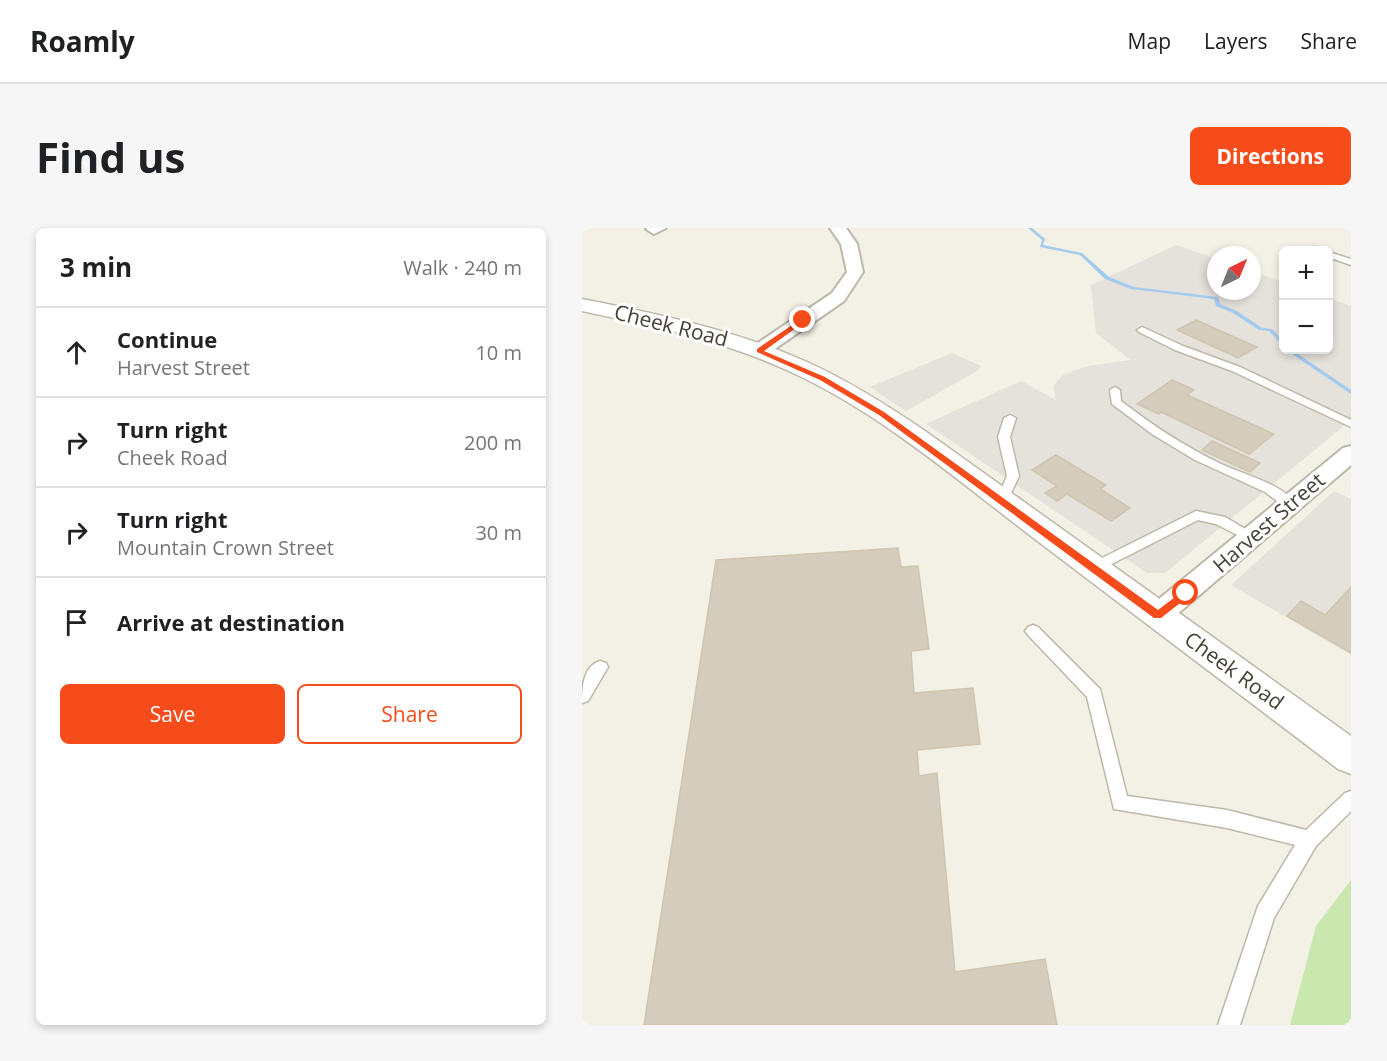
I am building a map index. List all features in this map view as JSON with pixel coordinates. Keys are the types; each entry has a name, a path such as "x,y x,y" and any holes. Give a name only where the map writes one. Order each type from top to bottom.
{"street":[{"path":"759,351 838,297 855,272 849,244 838,228"},
{"name":"Cheek Road","path":"582,305 685,327 759,351 807,371 853,395 998,498 1351,757"},
{"name":"Harvest Street","path":"1158,615 1351,453"}],"lane":[{"path":"1333,255 1351,262"},
{"path":"1142,330 1179,348 1236,369 1351,424"},
{"path":"1115,390 1116,402 1138,419 1229,473 1277,493 1290,504"},
{"path":"998,498 1011,488 1014,480 1004,436 1010,418"},
{"path":"1093,568 1196,515 1220,520 1252,537"},
{"path":"1033,632 1094,694 1120,803 1227,819 1309,840"},
{"path":"582,696 600,667"},
{"path":"1229,1025 1265,913 1309,840 1351,799"}],"shaded area":[{"path":"1176,245 1207,256 1207,300 1261,300 1261,274 1279,281 1279,354 1333,354 1333,299 1351,306 1351,420 1165,573 1147,573 926,424 1021,381 1056,400 1053,386 1063,375 1088,366 1131,360 1096,333 1091,285"},
{"path":"952,353 981,366 977,371 906,411 870,387"},
{"path":"1334,491 1351,499 1351,655 1231,585"}],"green space":[{"path":"1351,880 1351,1025 1290,1025 1316,926"}],"building":[{"path":"1196,320 1257,347 1238,358 1177,330"},
{"path":"1172,380 1194,390 1187,395 1274,434 1249,454 1161,412 1159,414 1137,404"},
{"path":"1212,441 1260,463 1250,472 1202,450"},
{"path":"1056,455 1106,485 1100,489 1130,508 1111,521 1067,494 1057,501 1045,493 1057,486 1032,470"},
{"path":"898,548 901,567 918,566 929,649 911,651 914,693 973,688 980,744 917,750 919,776 937,773 955,972 1045,959 1057,1025 644,1025 716,560"},
{"path":"1351,587 1351,653 1287,616 1301,601 1325,615"}],"waterway":[{"path":"1030,228 1044,240 1041,246 1081,254 1107,278 1133,288 1216,298 1218,305 1235,312 1261,329 1270,330 1279,340"},
{"path":"1295,354 1351,392"}],"route":[{"path":"803,320 759,351 823,378 853,395 1158,615 1186,593"}]}
